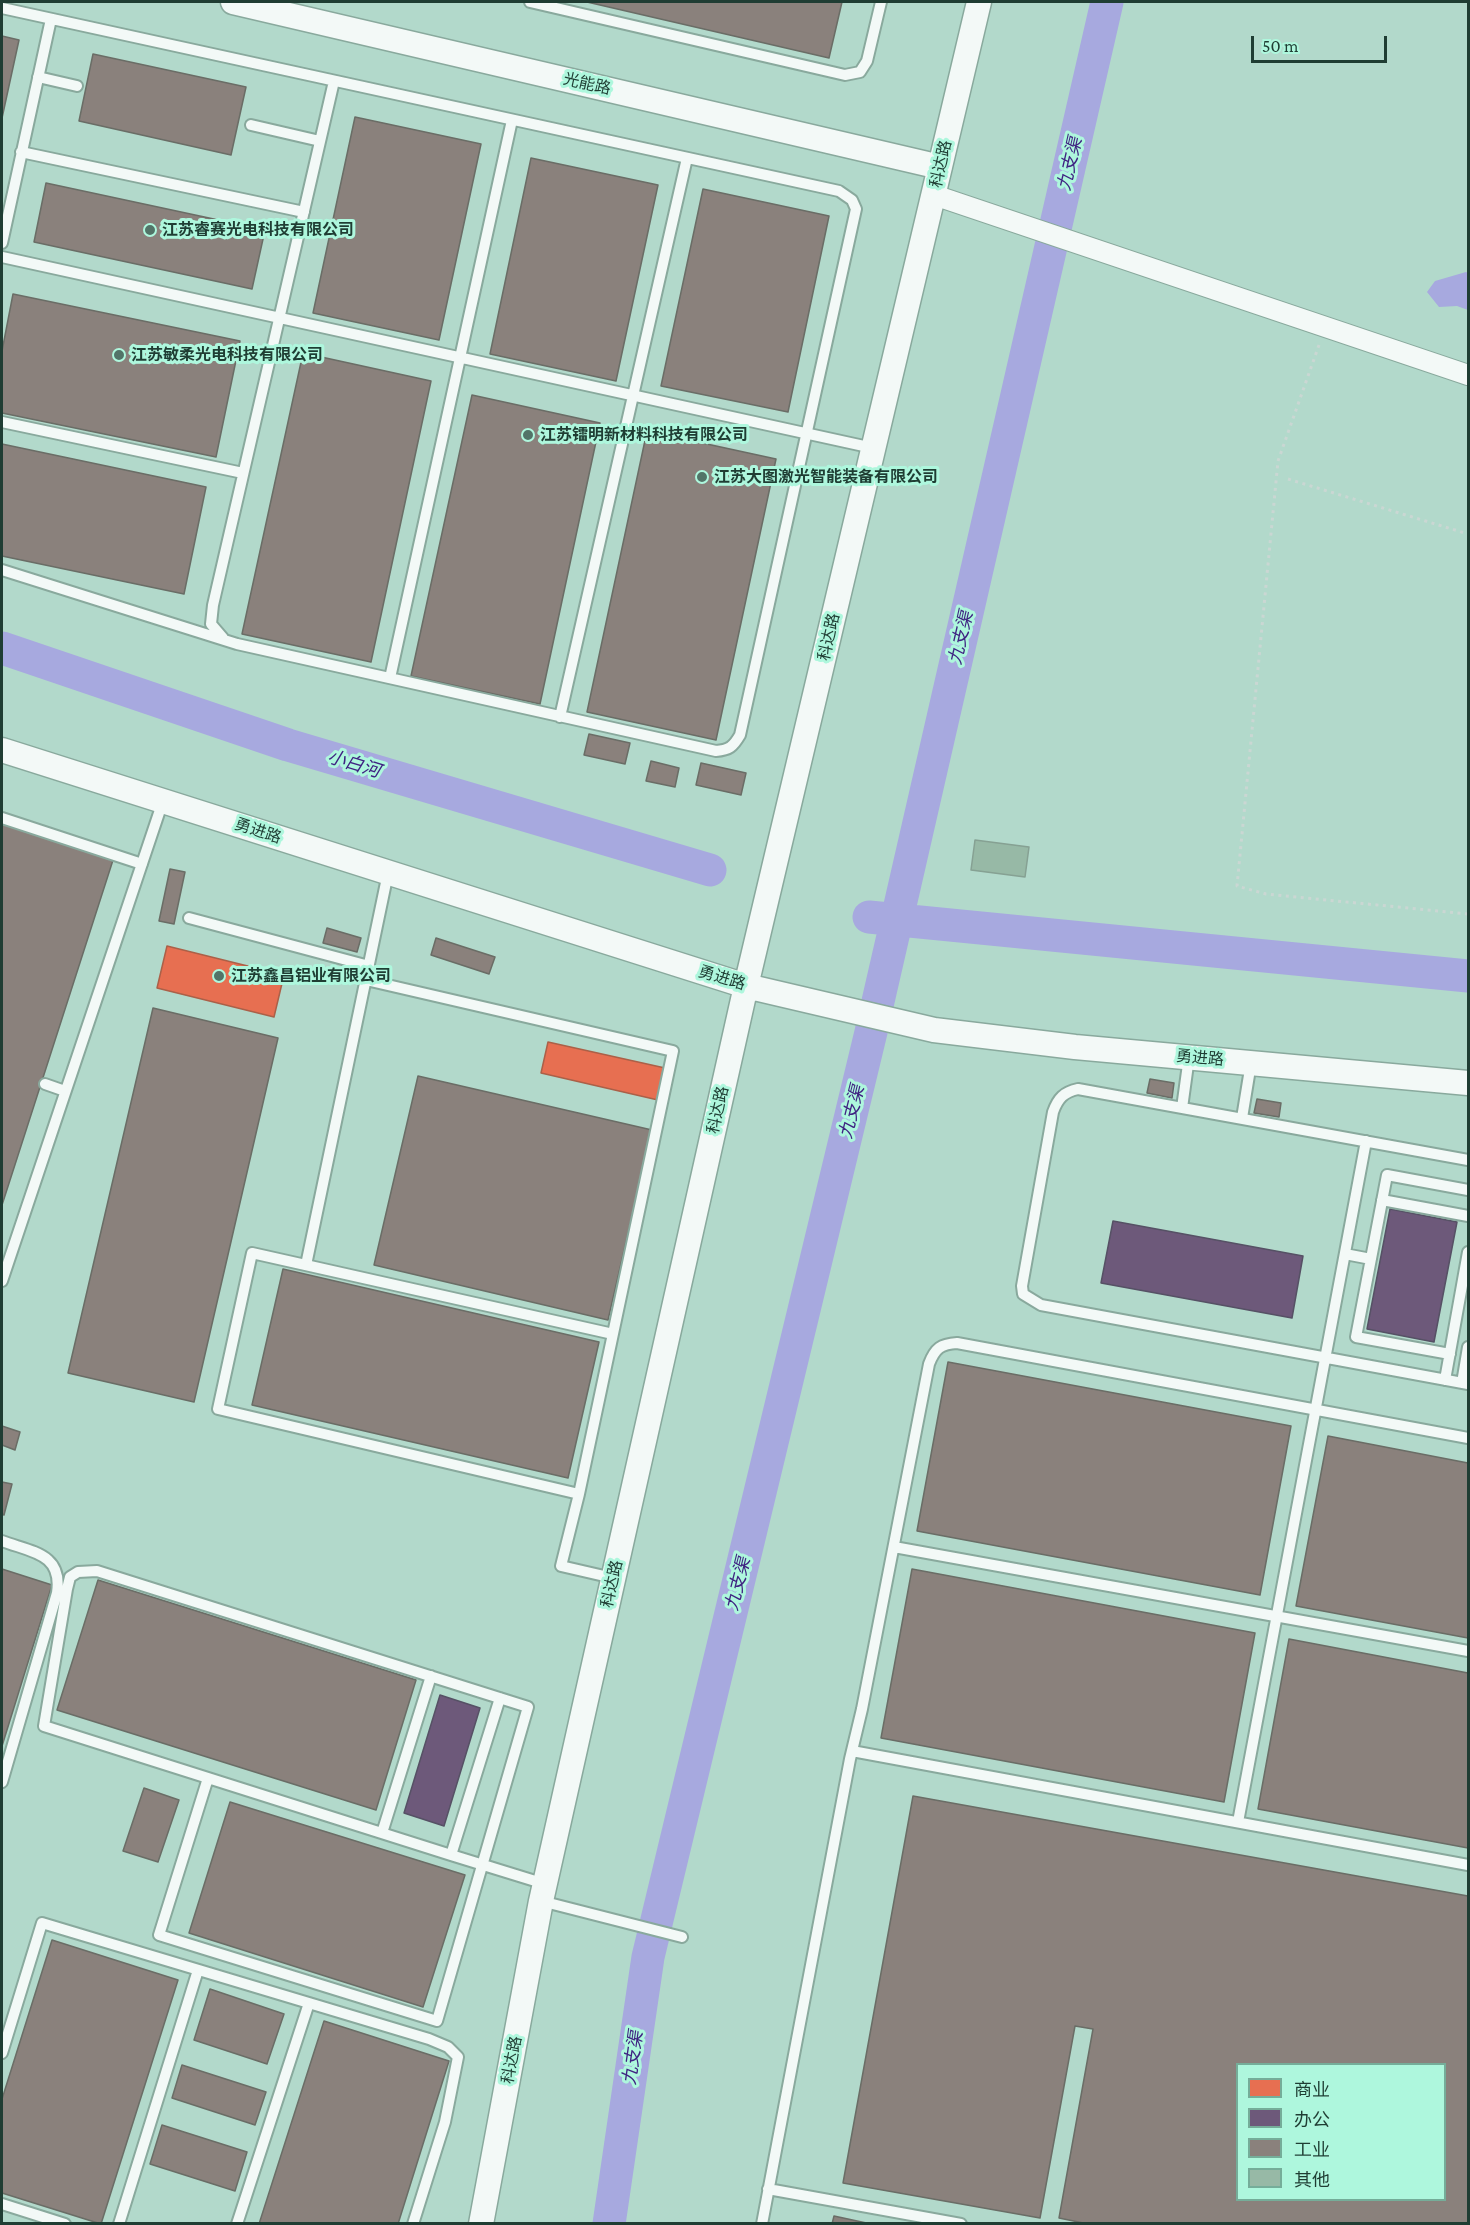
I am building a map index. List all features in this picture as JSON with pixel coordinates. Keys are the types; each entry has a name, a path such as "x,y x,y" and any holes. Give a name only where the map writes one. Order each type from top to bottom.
{"street":[{"name":"光能路","path":"233,2 940,167"},
{"name":"科达路","path":"481,2223 543,1893 746,986 979,2"},
{"path":"934,195 1468,375"},
{"name":"勇进路","path":"2,750 746,986 934,1030 1075,1047 1468,1083"}],"lane":[{"path":"530,2 845,75 860,72 867,61 881,2"},
{"path":"2,8 840,191 852,200 856,209 740,735 728,750 716,751 237,644 224,638 2,570"},
{"path":"2,243 51,19"},
{"path":"38,77 77,86"},
{"path":"224,638 211,624 213,605 334,81"},
{"path":"390,678 512,120"},
{"path":"251,125 320,141"},
{"path":"21,152 304,212"},
{"path":"560,717 687,158"},
{"path":"2,257 874,448"},
{"path":"2,423 243,473"},
{"path":"2,1281 163,801"},
{"path":"2,818 142,864"},
{"path":"306,1265 388,873"},
{"path":"189,918 369,966"},
{"path":"366,980 673,1051 579,1494 561,1566 614,1578"},
{"path":"1182,1108 1189,1057"},
{"path":"1242,1118 1251,1063"},
{"path":"45,1084 65,1091"},
{"path":"1468,1160 1078,1089 1067,1091 1061,1096 1053,1112 1022,1286 1023,1294 1041,1305 1465,1383 1468,1347"},
{"path":"1238,1822 1366,1141"},
{"path":"1450,1354 1356,1337 1387,1175 1468,1190"},
{"path":"1382,1200 1468,1216"},
{"path":"579,1494 218,1410 252,1252 613,1334"},
{"path":"1345,1254 1371,1259"},
{"path":"1445,1380 1465,1289 1468,1254"},
{"path":"762,2223 852,1751 929,1364 934,1351 945,1344 957,1343 1468,1438"},
{"path":"2,1541 43,1556 52,1562 59,1579 57,1593 2,1782"},
{"path":"894,1546 1468,1652"},
{"path":"208,1778 159,1935 436,2021 483,1865 528,1707 97,1571 78,1572 70,1577 44,1726 483,1865 588,1913 682,1937"},
{"path":"382,1833 431,1676"},
{"path":"451,1855 501,1698"},
{"path":"852,1751 1468,1865"},
{"path":"2,2053 42,1923 429,2039 448,2047 458,2057 445,2122 413,2223"},
{"path":"119,2223 198,1970"},
{"path":"237,2223 309,2003"},
{"path":"768,2189 961,2223"},
{"path":"2,2204 65,2223"}],"path":[{"path":"1326,327 1278,461 1237,886 1266,894 1468,914"},
{"path":"1288,478 1468,534"}],"water":[{"path":"1468,273 1468,310 1457,306 1439,307 1427,292 1435,281"}],"building: 商业":[{"path":"167,946 284,975 274,1017 157,988"},
{"path":"548,1042 665,1068 658,1100 541,1073"}],"building: 办公":[{"path":"1390,1209 1457,1222 1434,1342 1367,1329"},
{"path":"1113,1221 1303,1256 1292,1318 1101,1283"},
{"path":"440,1695 480,1708 444,1826 404,1813"}],"building: 工业":[{"path":"587,2 842,2 829,58"},
{"path":"2,36 19,40 2,118"},
{"path":"93,54 246,87 231,155 79,121"},
{"path":"355,117 481,144 439,340 313,313"},
{"path":"531,158 658,185 616,381 490,354"},
{"path":"46,183 265,230 252,289 34,242"},
{"path":"703,189 829,216 788,412 661,386"},
{"path":"13,294 240,341 216,457 2,413 2,351"},
{"path":"303,353 431,381 371,662 242,634"},
{"path":"472,395 600,423 540,704 411,676"},
{"path":"647,431 776,459 716,740 587,712"},
{"path":"2,444 206,487 184,594 2,556"},
{"path":"589,734 630,743 625,764 584,755"},
{"path":"651,761 679,768 675,787 646,781"},
{"path":"701,763 746,773 741,795 696,785"},
{"path":"2,821 114,857 2,1205"},
{"path":"170,869 185,872 174,924 159,921"},
{"path":"327,928 361,938 357,952 323,943"},
{"path":"436,938 495,957 489,974 431,955"},
{"path":"153,1008 278,1038 194,1402 68,1373"},
{"path":"418,1076 652,1130 608,1320 374,1265"},
{"path":"1150,1079 1174,1083 1172,1098 1147,1093"},
{"path":"1257,1099 1281,1103 1279,1117 1254,1113"},
{"path":"283,1269 599,1342 568,1478 252,1405"},
{"path":"948,1362 1291,1426 1260,1595 917,1531"},
{"path":"2,1426 20,1432 15,1450 2,1445"},
{"path":"1328,1436 1468,1463 1468,1638 1296,1606"},
{"path":"2,1482 12,1484 4,1515 2,1514"},
{"path":"2,1569 52,1585 2,1746"},
{"path":"912,1569 1255,1633 1224,1802 881,1738"},
{"path":"98,1580 416,1680 376,1810 57,1710"},
{"path":"1289,1639 1468,1673 1468,1848 1258,1809"},
{"path":"144,1788 179,1800 158,1862 123,1851"},
{"path":"913,1796 1468,1896 1468,2224 1088,2224 1059,2218 1093,2029 1075,2026 1040,2218 843,2183"},
{"path":"230,1802 465,1875 423,2007 189,1933"},
{"path":"52,1940 178,1980 101,2224 2,2193 2,2099"},
{"path":"210,1989 284,2014 267,2064 194,2040"},
{"path":"324,2021 449,2061 398,2224 259,2224"},
{"path":"182,2065 266,2092 255,2125 172,2098"},
{"path":"162,2125 247,2152 235,2191 150,2164"},
{"path":"834,2216 871,2224 832,2224"}],"building: 其他":[{"path":"975,840 1029,847 1025,877 971,870"}],"waterway":[{"name":"九支渠","path":"609,2224 648,1957 871,1032 1107,2"},
{"name":"小白河","path":"2,648 288,745 710,870"},
{"path":"869,917 1468,976"}],"place":[{"name":"江苏睿赛光电科技有限公司","path":"150,230"},
{"name":"江苏敏柔光电科技有限公司","path":"119,355"},
{"name":"江苏镭明新材料科技有限公司","path":"528,435"},
{"name":"江苏大图激光智能装备有限公司","path":"702,477"},
{"name":"江苏鑫昌铝业有限公司","path":"219,976"}]}
